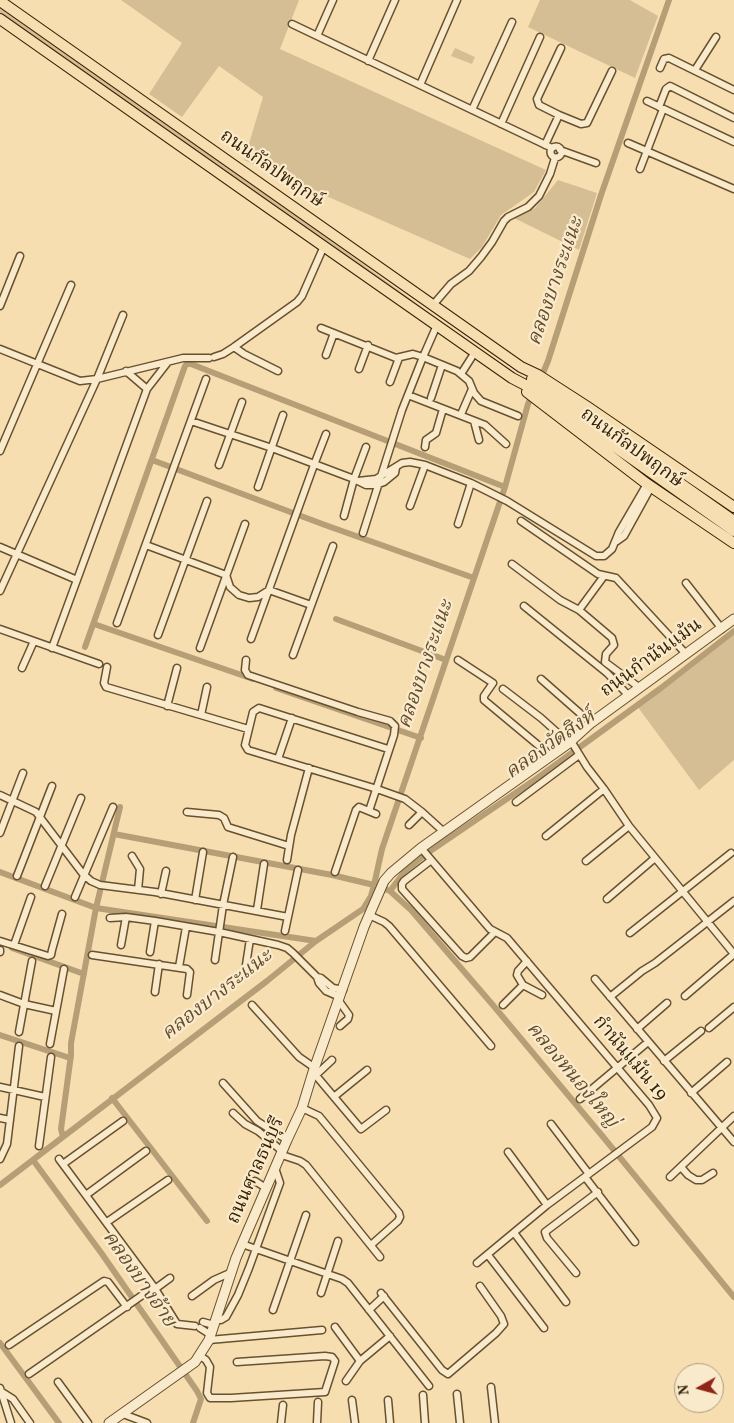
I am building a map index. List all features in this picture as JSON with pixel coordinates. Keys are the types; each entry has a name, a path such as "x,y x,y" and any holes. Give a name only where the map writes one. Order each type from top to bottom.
{"main road":[{"name":"ถนนกัลปพฤกษ์","path":"0,1 521,367 538,388 649,486 733,538"},
{"name":"ถนนกัลปพฤกษ์","path":"0,18 512,378 538,388 734,507"},
{"name":"ถนนกัลปพฤกษ์","path":"538,388 657,471 734,521"},
{"name":"ถนนกัลปพฤกษ์","path":"657,471 733,538"}],"street":[{"path":"318,36 333,0"},
{"path":"368,61 395,0"},
{"path":"420,85 457,0"},
{"path":"472,110 512,22"},
{"path":"292,24 545,145 552,148 557,147 560,150 596,163"},
{"path":"500,124 540,37"},
{"path":"695,70 716,37"},
{"path":"561,48 537,100 539,105 558,115 581,124 587,123 612,71"},
{"path":"660,68 664,59 668,58 734,90"},
{"path":"640,169 648,151 666,89 670,86 734,118"},
{"path":"647,102 734,142"},
{"path":"545,145 558,115"},
{"path":"628,143 734,189"},
{"path":"433,305 447,288 469,270 481,257 504,221 528,207 539,196 550,174 554,158 551,155 552,148"},
{"path":"554,158 559,156 560,150"},
{"path":"0,348 80,381 97,379 183,358 212,357 223,354 297,302 302,296 324,246"},
{"path":"0,306 20,256"},
{"path":"0,451 71,285"},
{"path":"0,591 97,379 123,315"},
{"path":"363,534 393,436 437,326"},
{"path":"321,328 399,358 413,354 442,365 461,374 469,381 474,394 481,401 518,416"},
{"path":"326,355 334,332"},
{"path":"358,369 368,345"},
{"path":"234,347 278,371"},
{"path":"461,374 475,352"},
{"path":"390,382 399,358"},
{"path":"52,648 147,390 168,362"},
{"path":"431,398 442,365"},
{"path":"126,371 147,390"},
{"path":"117,623 206,379"},
{"path":"462,412 472,389"},
{"path":"408,395 485,425 506,444"},
{"path":"219,465 242,402"},
{"path":"425,447 426,440 436,433 443,409"},
{"path":"258,487 284,415"},
{"path":"191,421 272,448 366,485 379,484 390,478 395,473 396,468"},
{"path":"474,421 479,440"},
{"path":"251,639 326,434"},
{"path":"344,516 366,447"},
{"path":"356,480 373,480 402,463 410,462 425,466 471,483 507,501 596,556 608,554 617,541 624,536 649,486"},
{"path":"410,506 425,466"},
{"path":"458,524 471,483"},
{"path":"158,635 207,501"},
{"path":"521,521 598,574 616,578 686,654"},
{"path":"200,648 246,524"},
{"path":"146,545 226,575"},
{"path":"293,655 333,546"},
{"path":"0,547 77,580"},
{"path":"512,564 560,600 579,610 612,638 614,645 606,654 607,664 640,688"},
{"path":"226,575 230,587 239,595 249,598 258,597 269,590"},
{"path":"579,610 604,576"},
{"path":"686,583 722,628"},
{"path":"269,590 311,605"},
{"path":"524,606 606,673 629,696"},
{"name":"ถนนกำนันแม้น","path":"379,891 391,873 426,856 444,832 550,756 574,748 591,723 734,619"},
{"path":"0,628 99,664"},
{"path":"22,668 34,641"},
{"path":"246,660 245,670 248,675 390,721 395,726 394,735 388,749 377,789 373,812 359,807 356,810 335,872"},
{"path":"458,660 493,683 484,696 484,700 550,756"},
{"path":"107,667 104,683 106,688 248,729"},
{"path":"167,706 177,668"},
{"path":"541,679 591,723"},
{"path":"201,715 207,687"},
{"path":"503,689 541,718 574,748 629,826 734,954 685,996"},
{"path":"388,749 266,709 256,709 254,712 245,745 248,750 278,760 394,794 405,799 444,832"},
{"path":"278,760 292,718"},
{"path":"516,802 574,748"},
{"path":"287,860 309,768"},
{"path":"0,833 23,772"},
{"path":"16,876 52,786"},
{"path":"546,836 604,789"},
{"path":"0,795 31,809 40,816 83,874 100,886 138,890 288,917"},
{"path":"46,886 81,798"},
{"path":"75,897 83,874 113,807"},
{"path":"187,812 219,814 224,818 228,827 289,846"},
{"path":"409,824 422,812"},
{"path":"586,861 629,826"},
{"path":"195,900 203,852"},
{"path":"630,933 730,853"},
{"path":"132,856 140,869 138,890"},
{"path":"426,856 404,881 402,889 462,956 470,957 497,933"},
{"name":"กำนันแม้น 19","path":"426,856 497,933 507,938 649,1105 657,1118 652,1127 547,1205 478,1264"},
{"path":"215,960 219,926 233,857"},
{"path":"607,900 655,858"},
{"path":"257,910 264,864"},
{"path":"285,931 298,870"},
{"path":"161,894 166,871"},
{"name":"ถนนศาลธนบุรี","path":"116,1420 200,1356 210,1338 242,1244 302,1108 379,891"},
{"path":"14,946 31,897"},
{"path":"610,997 734,901"},
{"path":"0,941 41,955 51,955 62,914"},
{"path":"369,915 389,926 491,1046"},
{"path":"110,918 126,917 186,927 219,926 250,939 287,948 317,977 319,983 326,991 341,996 349,1015 348,1019 340,1026"},
{"path":"121,945 126,917"},
{"path":"150,952 155,922"},
{"path":"179,967 186,927"},
{"path":"485,948 497,933"},
{"path":"246,965 250,939"},
{"path":"92,955 188,969 190,972 187,996"},
{"path":"19,1032 32,961"},
{"path":"527,961 517,973 523,985 542,995"},
{"path":"155,992 159,964"},
{"path":"50,1044 64,969"},
{"path":"595,979 734,1142"},
{"path":"503,1005 523,985"},
{"path":"0,995 56,1011"},
{"path":"637,1029 667,1004"},
{"path":"252,1005 298,1057 315,1072 361,1128 386,1110"},
{"path":"709,1028 734,1007"},
{"path":"664,1061 701,1031"},
{"path":"580,1099 648,1042"},
{"path":"1,1155 7,1144 19,1046"},
{"path":"39,1146 51,1057"},
{"path":"315,1072 332,1060"},
{"path":"691,1093 727,1062"},
{"path":"334,1096 367,1070"},
{"path":"223,1083 257,1121 287,1140"},
{"path":"0,1086 45,1098"},
{"path":"302,1108 319,1116 398,1213 400,1217 398,1221 371,1245"},
{"path":"233,1113 245,1124 258,1131 282,1153 306,1165 380,1256"},
{"path":"670,1177 734,1116"},
{"path":"0,1118 10,1120"},
{"path":"123,1121 61,1162 154,1288 177,1324 215,1322 224,1319 230,1310 238,1295 280,1183 276,1168"},
{"path":"551,1124 635,1242"},
{"path":"86,1195 146,1151"},
{"path":"508,1152 547,1205"},
{"path":"681,1166 688,1176 696,1180 702,1180 713,1173"},
{"path":"106,1222 168,1180"},
{"path":"249,1186 255,1181 266,1188"},
{"path":"576,1273 547,1238 545,1232 598,1192"},
{"path":"273,1310 306,1215"},
{"path":"515,1234 566,1302"},
{"path":"320,1293 338,1241"},
{"path":"242,1244 342,1279 348,1283 429,1386"},
{"path":"488,1255 544,1328"},
{"path":"192,1296 214,1280 232,1272"},
{"path":"29,1374 170,1278"},
{"path":"9,1345 104,1281 108,1282 132,1303"},
{"path":"369,1310 382,1295 442,1370 448,1374 490,1339 504,1324 501,1316 480,1286"},
{"path":"222,1300 230,1310"},
{"path":"199,1324 210,1338 322,1330"},
{"path":"335,1326 360,1361"},
{"path":"346,1381 360,1361 390,1336"},
{"path":"200,1356 206,1360 210,1367 207,1393 210,1398 325,1392 335,1362 332,1357 325,1356 237,1362"},
{"path":"58,1382 88,1423"},
{"path":"491,1387 495,1423"},
{"path":"1,1390 11,1423"},
{"path":"1,1390 13,1399 30,1423"},
{"path":"457,1394 460,1423"},
{"path":"423,1395 425,1423"},
{"path":"352,1400 355,1423"},
{"path":"388,1400 390,1423"},
{"path":"317,1423 318,1402"},
{"path":"281,1423 283,1405"},
{"path":"116,1420 147,1423"}],"shaded area":[{"path":"121,0 299,0 280,49 546,170 534,192 501,215 482,247 470,259 244,160 263,97 219,66 182,117 149,94 182,43"},
{"path":"540,0 630,0 658,16 635,78 528,27"},
{"path":"0,7 438,319 356,264 0,13"},
{"path":"455,48 475,57 472,64 451,56"},
{"path":"558,180 597,193 579,250 514,218 535,208"},
{"path":"734,634 734,760 699,790 637,706"}],"waterway":[{"name":"คลองบางระแนะ","path":"540,380 548,361 601,195 669,0"},
{"path":"85,647 187,364 505,487"},
{"name":"คลองบางระแนะ","path":"0,1185 267,981 316,941 363,909 371,896 382,849 505,487 528,404 533,393"},
{"path":"152,460 325,525 474,578"},
{"path":"336,619 446,660"},
{"path":"94,624 253,679"},
{"name":"คลองวัดสิงห์","path":"390,891 405,871 423,856 536,779 661,688 734,631"},
{"path":"276,688 421,738"},
{"path":"63,1137 61,1129 71,1043 96,908 120,807"},
{"name":"คลองหนองใหญ่","path":"114,834 332,875 374,885 390,891 411,910 492,1004 734,1297"},
{"path":"0,872 96,908 316,941"},
{"path":"12,948 84,974"},
{"path":"0,1035 70,1058"},
{"path":"112,1098 207,1221"},
{"name":"คลองบางอ้าย","path":"33,1160 102,1254 197,1391 201,1399 193,1423"},
{"path":"0,1343 59,1423"}]}
